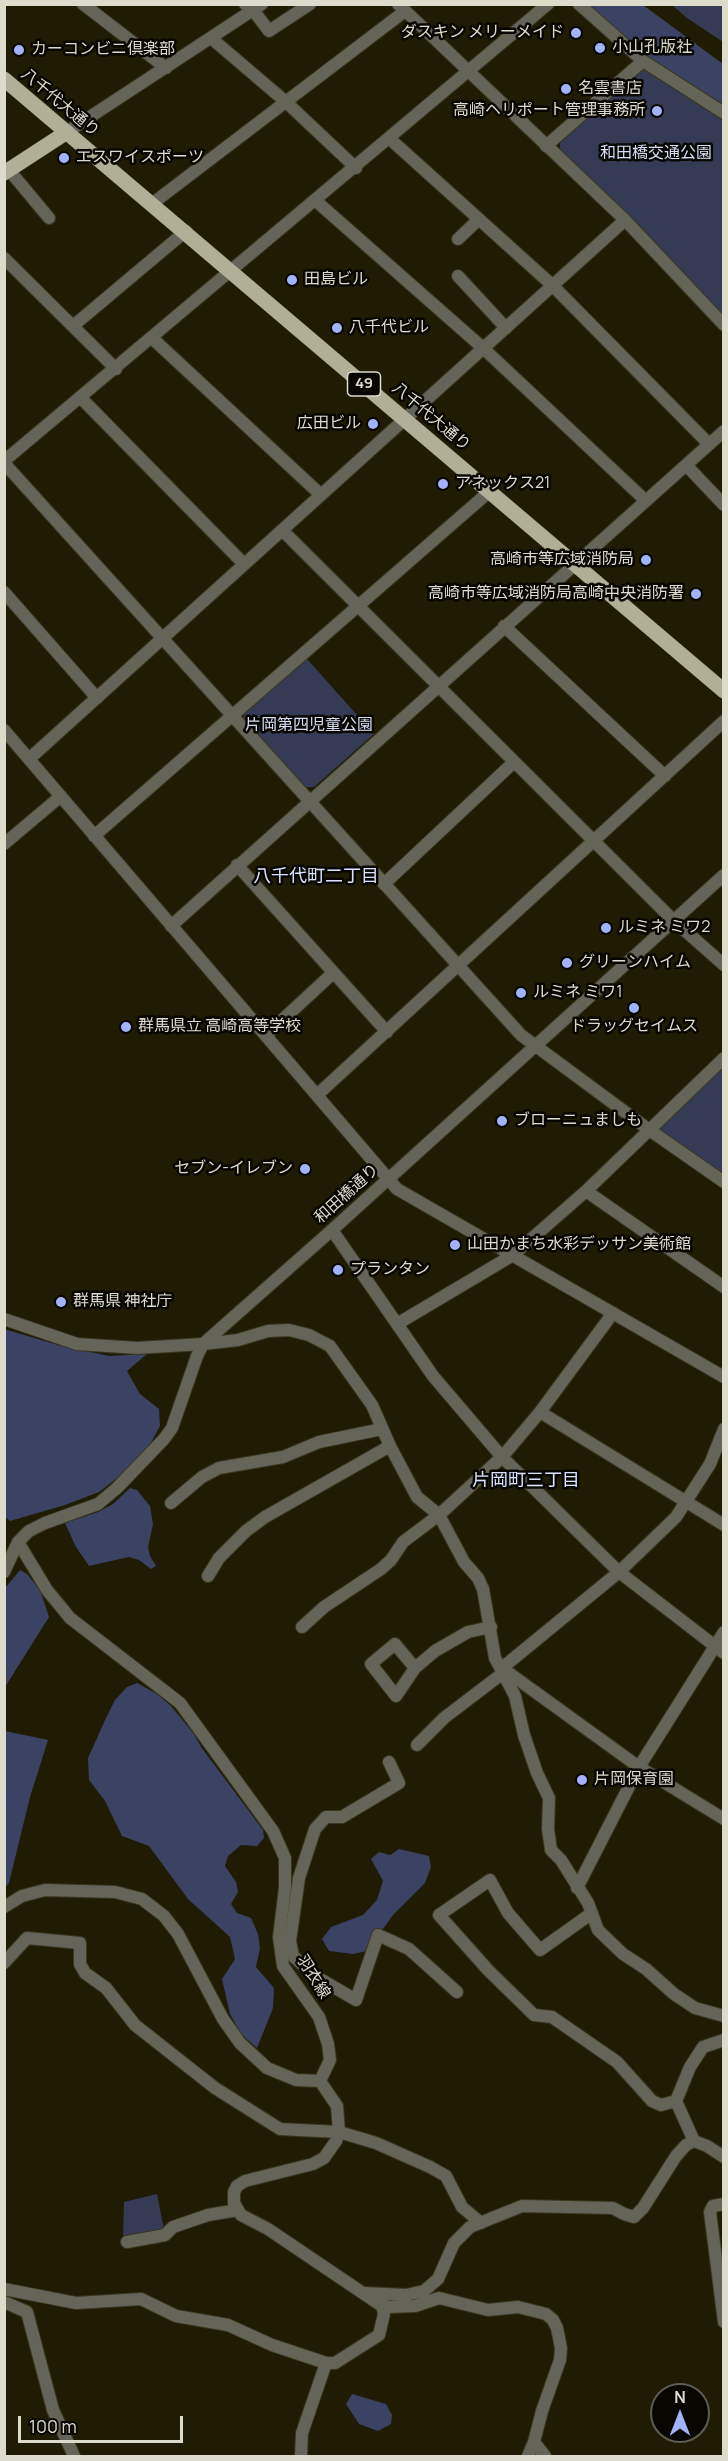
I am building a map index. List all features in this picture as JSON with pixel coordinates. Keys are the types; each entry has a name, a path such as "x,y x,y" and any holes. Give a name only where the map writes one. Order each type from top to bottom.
{"main road":[{"name":"八千代大通り","path":"4,79 186,231 723,691"},
{"path":"7,172 67,132"}],"street":[{"path":"83,4 166,68"},
{"path":"67,132 211,38 253,6 269,31 310,4"},
{"path":"548,4 469,73 4,462 521,1035 723,1182"},
{"path":"579,4 643,61 723,113"},
{"path":"153,203 286,102 401,8 625,220 723,325"},
{"path":"211,38 286,102 356,168"},
{"path":"546,146 643,61"},
{"path":"390,139 552,285 710,444"},
{"path":"7,172 49,218"},
{"path":"316,201 483,348 646,501"},
{"path":"458,239 479,219"},
{"path":"29,759 625,220"},
{"path":"73,326 186,231"},
{"path":"4,258 116,369"},
{"path":"458,276 506,328"},
{"path":"153,338 321,495"},
{"path":"80,398 244,564"},
{"path":"171,926 723,431"},
{"path":"686,465 723,505"},
{"path":"94,836 490,491"},
{"path":"283,531 673,920 723,965"},
{"path":"4,592 97,698"},
{"path":"504,626 665,776"},
{"path":"317,1095 723,720"},
{"path":"4,730 397,1189 723,1377"},
{"path":"384,884 514,762"},
{"path":"4,844 61,796"},
{"path":"237,865 387,1032"},
{"name":"和田橋通り","path":"18,1542 29,1531 45,1523 98,1504 117,1488 172,1428 203,1344 333,1230 723,874"},
{"path":"266,1035 333,973"},
{"path":"397,1324 513,1255 586,1191 723,1058"},
{"path":"586,1191 723,1287"},
{"path":"333,1230 433,1376 502,1457 619,1572 718,1650"},
{"path":"302,1626 324,1607 381,1569 391,1560 403,1542 439,1515 502,1457 540,1412 614,1313"},
{"path":"4,1319 78,1344 137,1348 203,1344 238,1340 268,1331 289,1330 309,1335 330,1346 372,1405 390,1446 417,1497 439,1515 464,1562 481,1583 495,1658 515,1696 524,1735 537,1773 549,1798 548,1828 551,1850 561,1860 588,1903 598,1930 623,1954 646,1969 674,1994 695,2008 723,2016"},
{"path":"540,1412 686,1500 723,1525"},
{"path":"171,1503 202,1477 219,1468 283,1458 319,1442 382,1429"},
{"path":"417,1745 444,1718 619,1572 676,1518 710,1464 723,1429"},
{"path":"208,1576 219,1558 246,1531 265,1517 390,1446"},
{"path":"4,1572 18,1542"},
{"name":"羽衣線","path":"18,1542 47,1590 70,1618 180,1703 273,1831 285,1858 283,1966 318,2017 328,2044 330,2060 320,2081"},
{"path":"415,1668 451,1640 468,1632 490,1628"},
{"path":"577,1888 639,1767 718,1650 723,1632"},
{"path":"502,1670 639,1767 723,1819"},
{"path":"389,1762 399,1782 342,1817 326,1817 315,1829 299,1878 285,1939 293,1956 315,1977 356,2000 378,1935 409,1949 457,1992"},
{"path":"592,1913 540,1950 508,1913 490,1880 439,1915 488,1970 534,2015 552,2017 617,2062 652,2101 661,2105 676,2101"},
{"path":"4,1907 22,1896 45,1890 115,1892 142,1899 164,1916 178,1934 224,2019 240,2043 267,2068 296,2080 320,2081 337,2106 339,2132 336,2141 324,2158 289,2171 244,2181 237,2186 234,2203 241,2215 268,2229 382,2305 415,2306 439,2298 488,2310 518,2307 532,2309 546,2314 553,2320 560,2338 560,2360 528,2457"},
{"path":"4,1963 27,1938 80,1943 80,1964 85,1973 106,1988 135,2025 215,2088 280,2129 339,2132 376,2143 446,2176 462,2207 481,2223"},
{"path":"723,2040 703,2047 690,2067 676,2101 694,2141 707,2146 723,2157"},
{"path":"361,2292 406,2295 424,2291 438,2279 454,2243 470,2227 522,2206 613,2208 634,2217 643,2208 676,2156 686,2145 694,2141"},
{"path":"723,2204 713,2206 710,2212 723,2322"},
{"path":"127,2242 165,2235 173,2227 208,2215 238,2211"},
{"path":"4,2289 76,2303 141,2299 176,2316 228,2325 272,2345 326,2363 335,2363 379,2335 384,2314 382,2305"},
{"path":"4,2302 27,2312 52,2410 74,2457"},
{"path":"301,2457 302,2433 326,2363"},
{"path":"534,2442 545,2457"}],"green space":[{"path":"672,5 723,5 723,42 687,18"},
{"name":"和田橋交通公園","path":"641,70 645,70 723,120 723,315 629,217 560,150 560,143"},
{"name":"片岡第四児童公園","path":"307,659 374,734 314,787 304,787 244,718 244,714"},
{"path":"717,1063 723,1070 723,1182 648,1129"},
{"path":"157,2194 164,2230 123,2239 124,2202"}],"shaded area":[{"path":"588,5 643,5 723,64 723,106 658,65"},
{"path":"4,1329 58,1345 109,1356 147,1354 127,1371 140,1394 159,1409 160,1426 148,1448 129,1469 99,1492 65,1505 10,1521 4,1516"},
{"path":"130,1488 137,1490 150,1506 153,1524 148,1547 156,1566 151,1569 139,1560 129,1557 89,1566 76,1547 65,1523 98,1512 113,1504"},
{"path":"20,1570 27,1574 40,1590 49,1617 5,1687 5,1588"},
{"path":"137,1683 157,1694 171,1706 263,1830 264,1838 257,1846 241,1845 228,1856 225,1866 236,1882 238,1892 231,1904 237,1913 251,1918 258,1934 260,1948 256,1967 274,1988 273,2008 257,2048 241,2034 230,2014 222,1979 235,1959 230,1937 188,1899 149,1846 122,1836 105,1801 89,1780 88,1758 106,1718 115,1700 127,1687"},
{"path":"5,1731 48,1740 30,1797 9,1883 5,1887"},
{"path":"399,1849 429,1856 431,1867 425,1883 393,1915 367,1951 353,1954 329,1951 322,1939 331,1927 363,1915 377,1900 383,1881 371,1859 379,1852 390,1855"},
{"path":"352,2394 386,2404 392,2415 391,2424 378,2431 359,2424 346,2404"}],"place":[{"name":"ダスキン メリーメイド","path":"576,33"},
{"name":"小山孔版社","path":"600,48"},
{"name":"カーコンビニ倶楽部","path":"19,50"},
{"name":"名雲書店","path":"566,89"},
{"name":"高崎ヘリポート管理事務所","path":"657,111"},
{"name":"エスワイスポーツ","path":"64,158"},
{"name":"田島ビル","path":"292,280"},
{"name":"八千代ビル","path":"337,328"},
{"name":"広田ビル","path":"373,424"},
{"name":"アネックス21","path":"443,484"},
{"name":"高崎市等広域消防局","path":"646,560"},
{"name":"高崎市等広域消防局高崎中央消防署","path":"696,594"},
{"name":"ルミネ ミワ2","path":"606,928"},
{"name":"グリーンハイム","path":"567,963"},
{"name":"ルミネ ミワ1","path":"521,993"},
{"name":"ドラッグセイムス","path":"634,1008"},
{"name":"群馬県立 高崎高等学校","path":"126,1027"},
{"name":"ブローニュましも","path":"502,1121"},
{"name":"セブン-イレブン","path":"305,1169"},
{"name":"山田かまち水彩デッサン美術館","path":"455,1245"},
{"name":"プランタン","path":"338,1270"},
{"name":"群馬県 神社庁","path":"61,1302"},
{"name":"片岡保育園","path":"582,1780"}],"district":[{"name":"八千代町二丁目","path":"316,877"},
{"name":"片岡町三丁目","path":"526,1481"}]}
